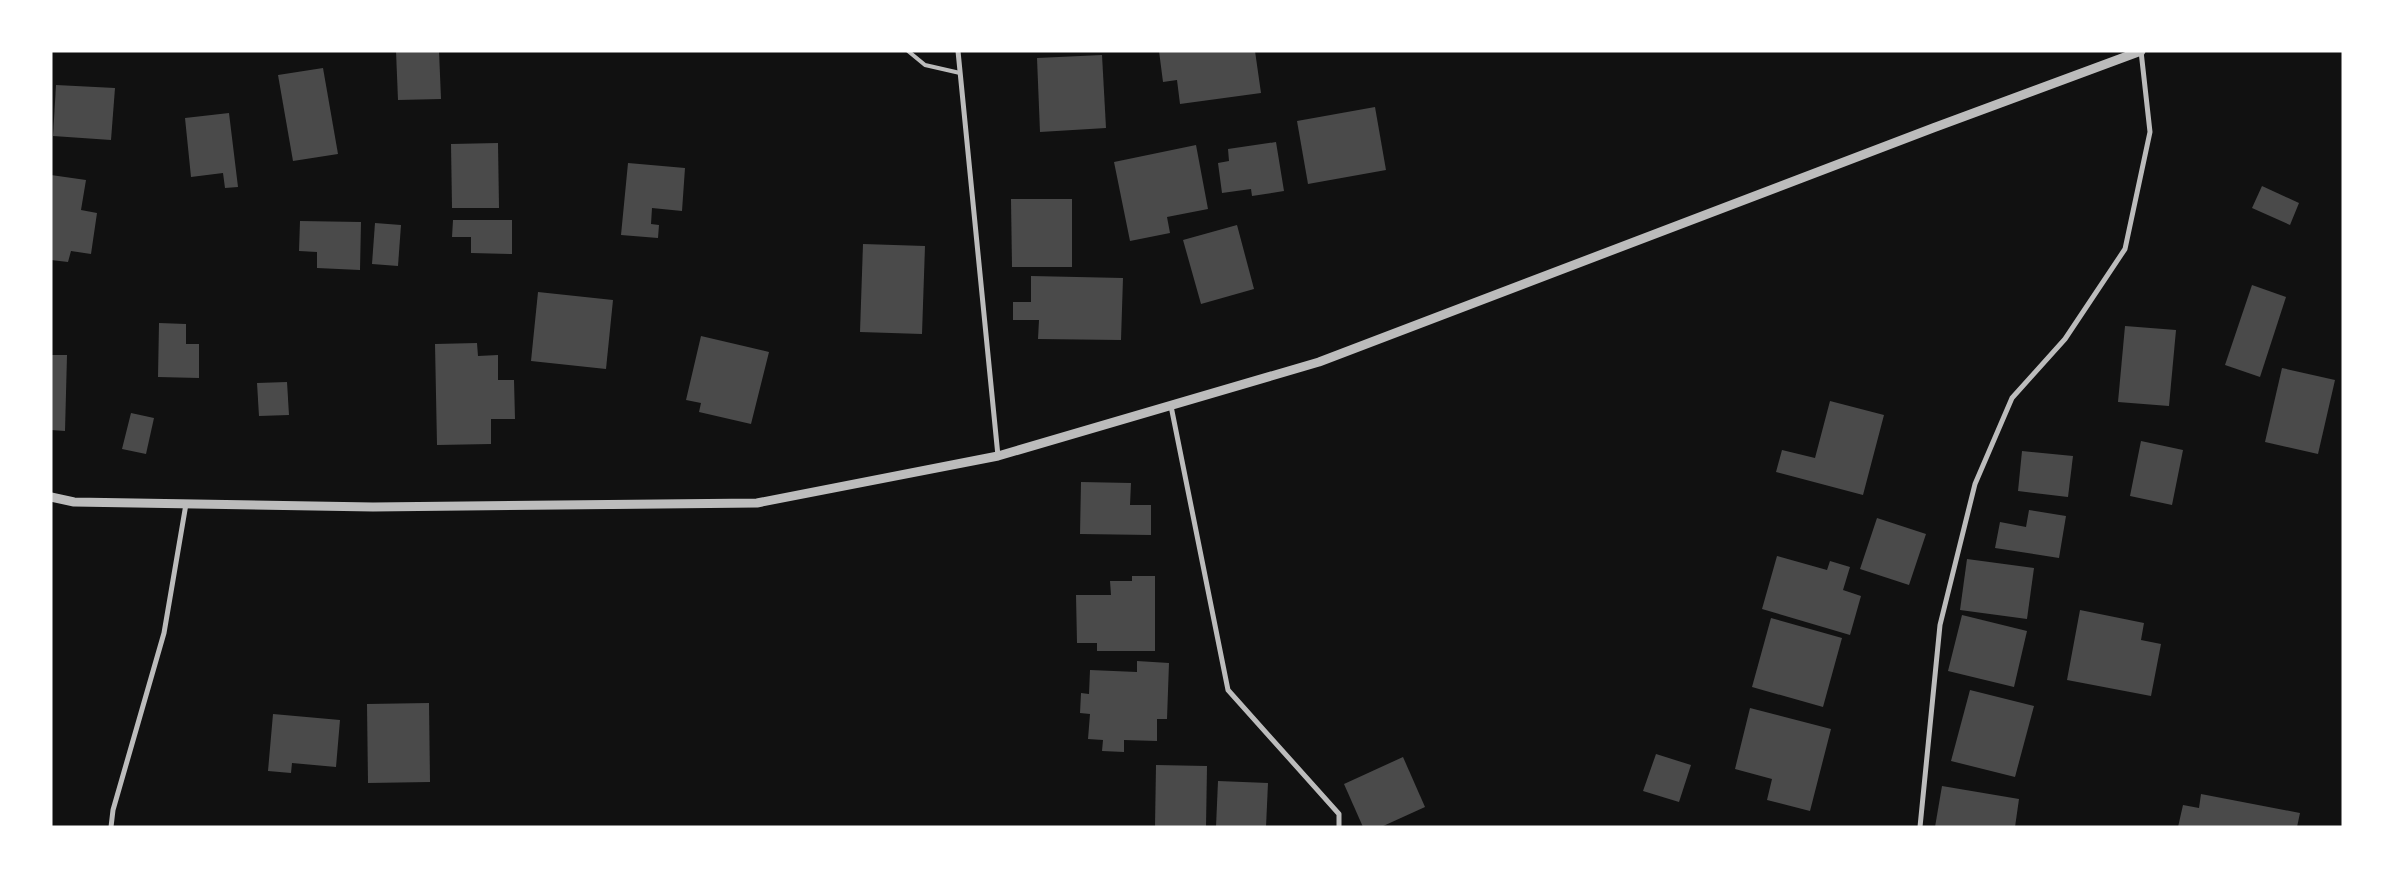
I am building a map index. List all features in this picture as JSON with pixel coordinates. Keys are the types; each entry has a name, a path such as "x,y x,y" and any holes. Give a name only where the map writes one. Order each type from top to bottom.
{"street":[{"path":"958,51 998,456"},
{"path":"51,497 74,502 373,507 757,503 998,456 1319,362 1933,128 2141,51 2150,132 2125,249 2064,339 2012,398 1975,484 1940,625 1920,827"},
{"path":"1171,406 1228,690 1339,814 1339,827"},
{"path":"111,827 113,810 164,633 186,504"}],"lane":[{"path":"908,51 925,65 960,73"}],"building":[{"path":"396,51 439,51 441,99 398,100"},
{"path":"1159,51 1255,51 1261,93 1180,104 1177,80 1163,82"},
{"path":"1102,55 1106,128 1040,132 1037,58"},
{"path":"323,68 338,154 293,161 278,75"},
{"path":"56,85 115,88 111,140 53,136"},
{"path":"1375,107 1386,170 1308,184 1297,121"},
{"path":"229,113 238,187 225,188 223,173 191,177 185,118"},
{"path":"1276,142 1284,191 1252,196 1251,189 1222,193 1218,163 1229,161 1228,149"},
{"path":"498,143 499,208 452,208 451,144"},
{"path":"1196,145 1208,209 1167,217 1170,233 1130,241 1114,162"},
{"path":"628,163 685,168 682,211 652,208 651,224 659,225 658,238 621,235"},
{"path":"51,175 86,180 81,210 97,213 91,254 71,251 68,262 51,260"},
{"path":"2262,186 2299,203 2290,225 2252,208"},
{"path":"1011,199 1072,199 1072,267 1012,267"},
{"path":"453,220 512,220 512,254 471,253 471,237 452,237"},
{"path":"300,221 361,222 360,270 317,268 317,252 299,251"},
{"path":"375,223 401,225 398,266 372,264"},
{"path":"1237,225 1254,289 1201,304 1183,240"},
{"path":"863,244 925,246 922,334 860,332"},
{"path":"1031,276 1123,278 1121,340 1038,339 1039,320 1013,320 1013,302 1031,302"},
{"path":"2252,285 2286,297 2260,377 2225,365"},
{"path":"538,292 613,300 606,369 531,361"},
{"path":"159,323 186,324 186,344 199,344 199,378 158,377"},
{"path":"2125,326 2176,330 2169,406 2118,402"},
{"path":"701,336 769,352 751,424 699,412 701,403 686,400"},
{"path":"477,343 478,356 498,355 498,380 514,380 515,419 491,419 491,444 437,445 435,344"},
{"path":"51,355 67,355 65,431 51,430"},
{"path":"2282,368 2335,380 2318,454 2265,442"},
{"path":"287,382 289,415 259,416 257,383"},
{"path":"1830,401 1884,415 1863,495 1776,472 1782,450 1815,458"},
{"path":"131,413 154,418 146,454 122,449"},
{"path":"2141,441 2183,450 2172,505 2130,496"},
{"path":"2022,451 2073,456 2068,497 2018,491"},
{"path":"1081,482 1131,483 1130,505 1151,505 1151,535 1080,534"},
{"path":"2029,510 2066,516 2059,558 1995,548 2000,522 2026,527"},
{"path":"1877,518 1926,534 1909,585 1860,569"},
{"path":"1777,556 1827,570 1830,561 1850,567 1843,590 1861,596 1850,635 1762,609"},
{"path":"1967,559 2034,568 2027,619 1960,610"},
{"path":"1132,576 1155,576 1155,651 1097,651 1097,643 1077,643 1076,595 1111,595 1110,581 1132,581"},
{"path":"2080,610 2144,623 2141,640 2161,644 2151,696 2067,680"},
{"path":"1962,615 2027,631 2014,687 1948,671"},
{"path":"1771,618 1842,638 1823,707 1752,687"},
{"path":"1137,661 1169,663 1167,719 1157,719 1157,741 1124,740 1124,752 1102,751 1103,740 1088,739 1090,714 1080,713 1081,693 1089,694 1090,670 1137,672"},
{"path":"1970,690 2034,706 2015,777 1951,761"},
{"path":"429,703 430,782 368,783 367,704"},
{"path":"1750,708 1831,729 1810,811 1767,800 1772,779 1735,769"},
{"path":"273,714 340,720 336,767 292,763 291,773 268,771"},
{"path":"1656,754 1691,765 1679,802 1643,791"},
{"path":"1403,757 1425,807 1381,827 1363,827 1344,784"},
{"path":"1156,765 1207,766 1206,827 1155,827"},
{"path":"1218,781 1268,783 1266,827 1216,827"},
{"path":"1942,786 2019,799 2015,827 1935,827"},
{"path":"2201,794 2300,813 2297,827 2178,827 2183,805 2199,808"}]}
